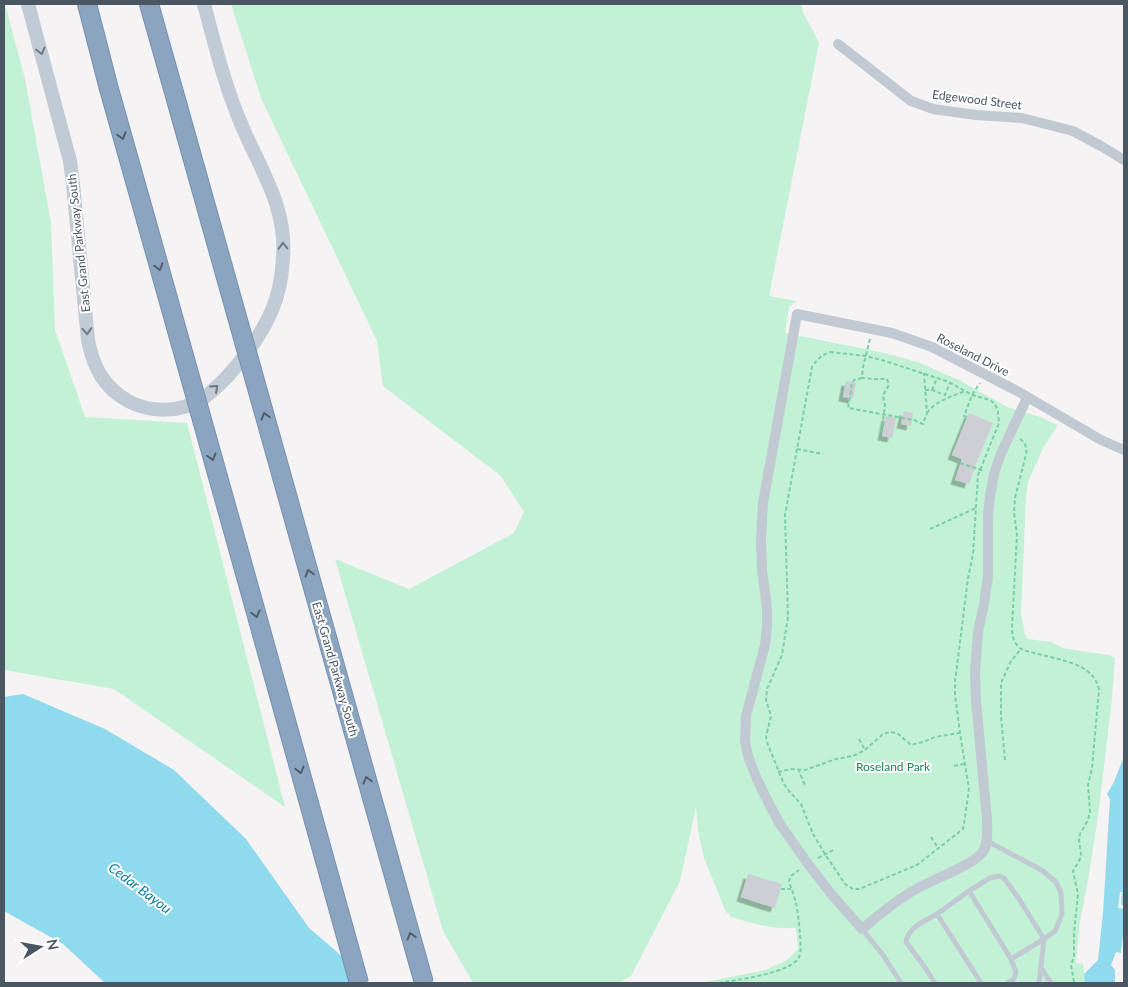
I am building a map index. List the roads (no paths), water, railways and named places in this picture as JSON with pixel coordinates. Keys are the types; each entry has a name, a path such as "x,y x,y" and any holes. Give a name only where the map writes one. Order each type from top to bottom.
{"highway":[{"path":"81,4 109,89"},
{"path":"87,4 109,89 359,983"},
{"name":"East Grand Parkway South","path":"149,4 424,983"},
{"path":"155,4 177,103"}],"street":[{"name":"East Grand Parkway South","path":"28,4 70,162 74,184 91,357 98,373 109,387 120,396 133,404 152,409 170,410 187,406 203,399 250,351 262,333 274,308 283,258 283,233 279,212 272,191 236,112 204,4"},
{"name":"Edgewood Street","path":"838,44 911,101 918,104 932,109 976,115 1022,118 1073,131 1124,160"},
{"name":"Roseland Drive","path":"862,929 808,864 791,840 769,804 757,779 748,756 745,741 746,716 765,645 767,628 761,539 763,503 798,314 892,333 932,347 985,374 1101,440 1124,450"},
{"path":"862,929 896,902 918,888 975,859 984,852 987,819 975,672 978,632 988,576 988,515 994,474 1009,436 1028,398"}],"lane":[{"path":"986,841 1043,871 1056,882 1061,893 1062,914 1055,931 1044,940 1010,959"},
{"path":"935,983 906,942 907,935 911,930 990,878 999,876 1004,878 1020,899 1044,940 1039,983"},
{"path":"970,891 1016,972 1014,979 1007,983"},
{"path":"937,914 981,983"},
{"path":"862,929 883,955 901,983"},
{"path":"1041,968 1051,983"}],"water":[{"name":"Cedar Bayou","path":"23,694 105,729 174,770 246,839 309,928 369,983 105,983 63,944 4,911 4,697"},
{"path":"1124,756 1124,905 1121,904 1122,892 1120,892 1118,908 1124,909 1121,953 1116,952 1111,965 1115,970 1115,983 1085,983 1084,974 1098,960 1110,799 1107,794"}],"park label":[{"name":"Roseland Park","path":"893,767"}]}
